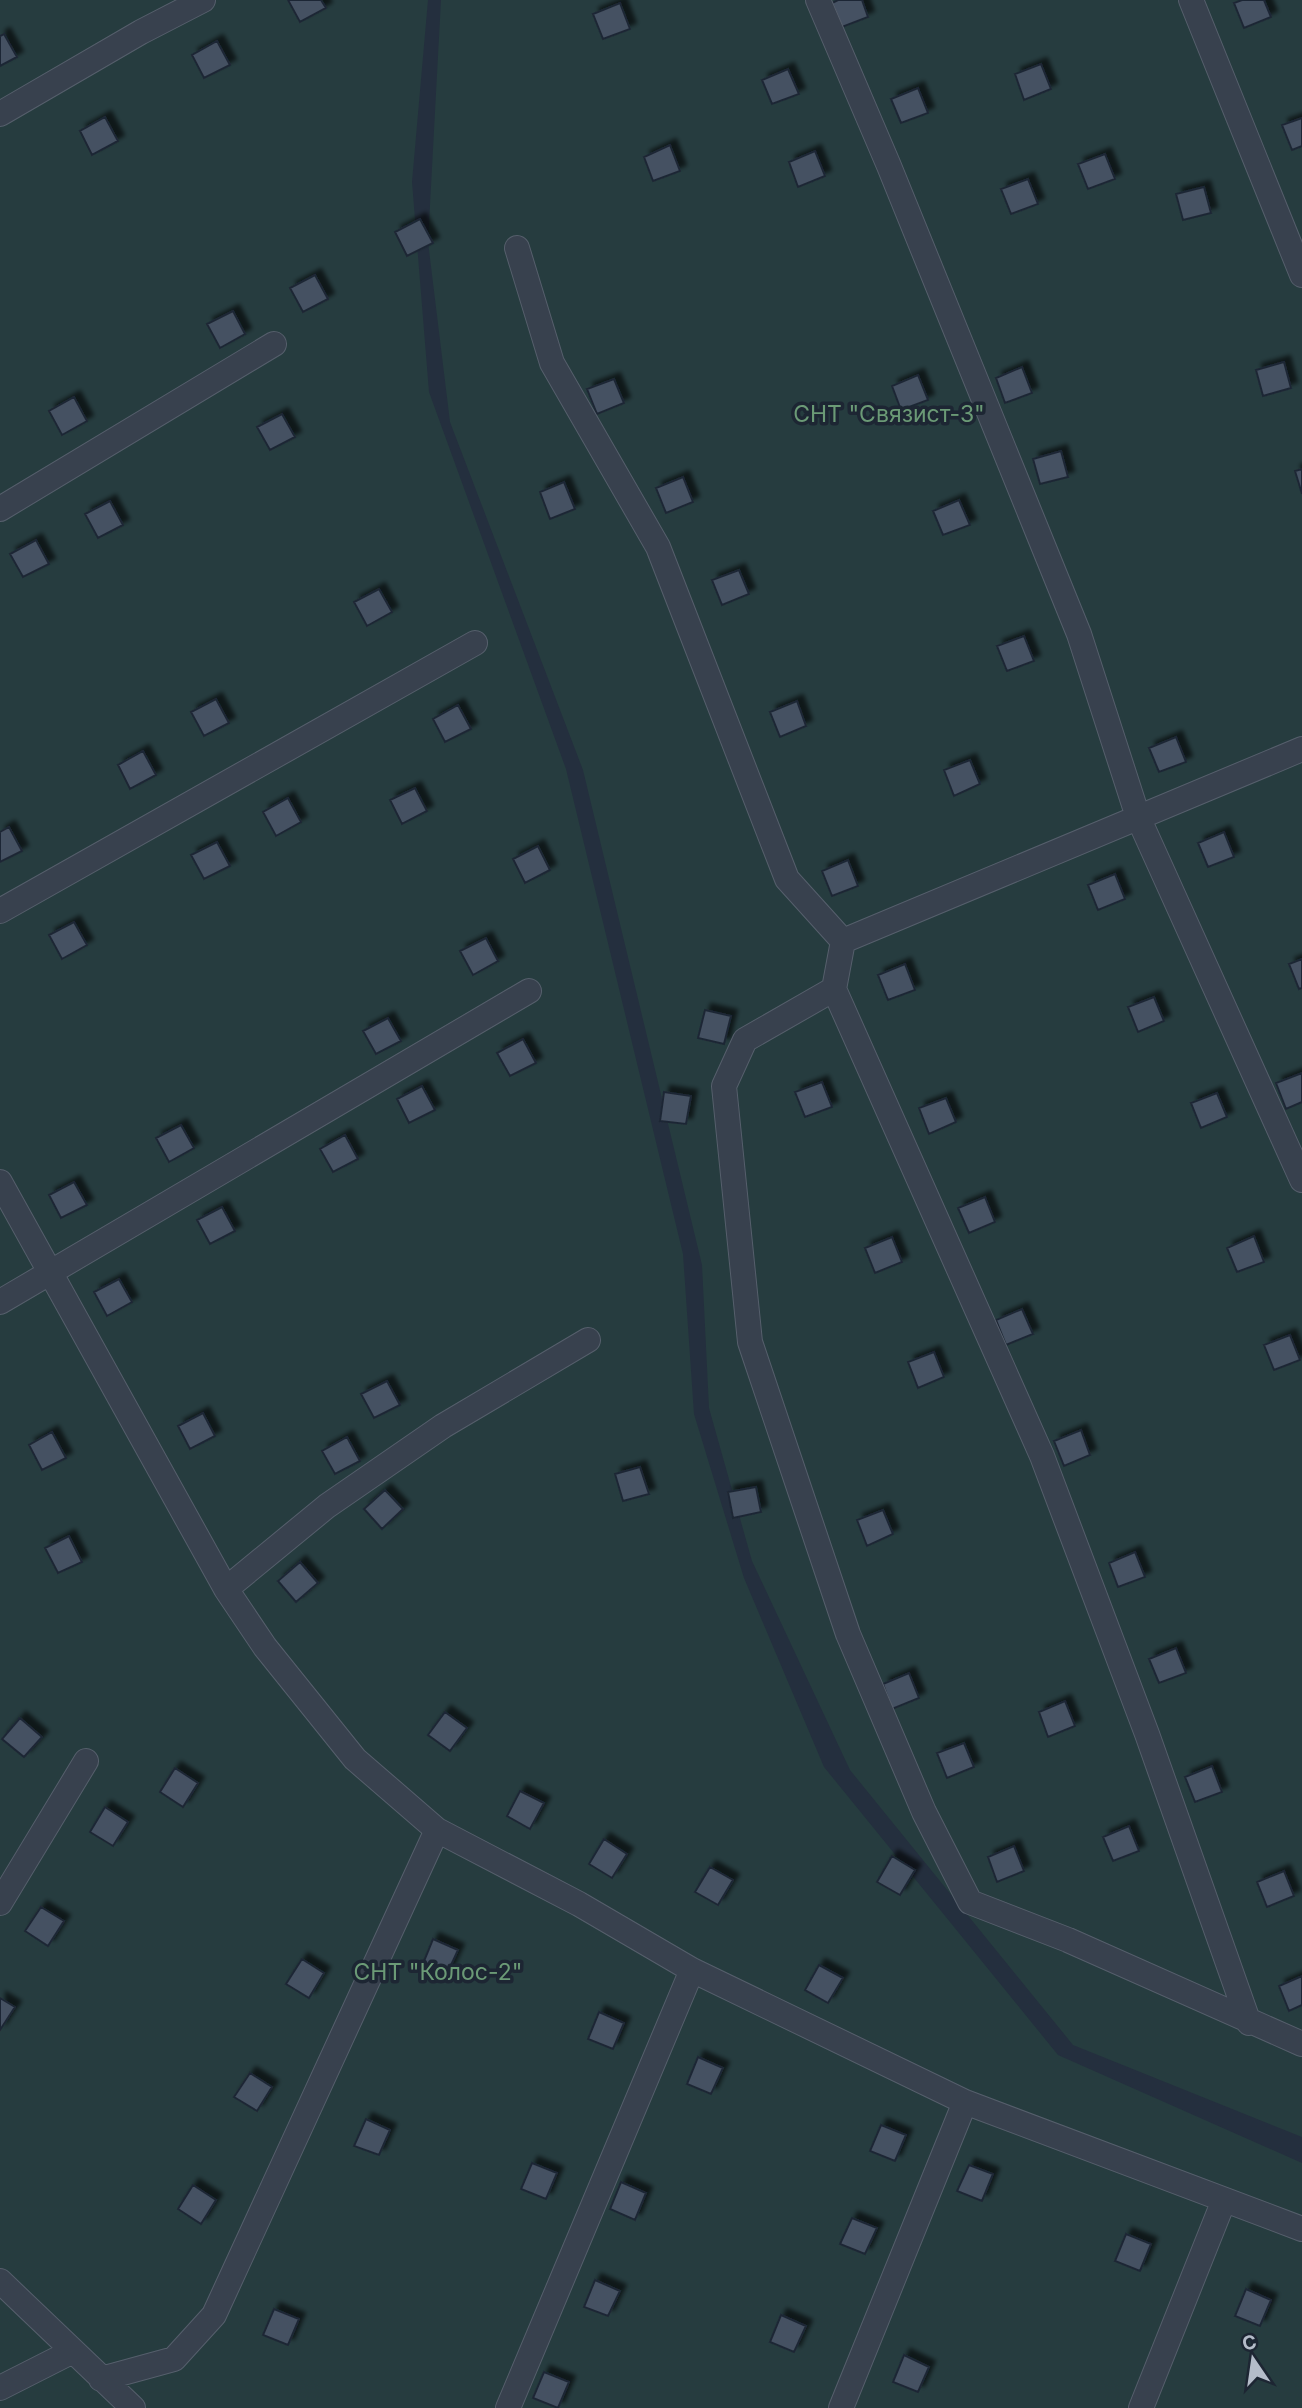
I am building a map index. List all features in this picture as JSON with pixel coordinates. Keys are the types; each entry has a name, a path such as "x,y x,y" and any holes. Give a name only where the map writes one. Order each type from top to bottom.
{"lane":[{"path":"0,114 204,0"},
{"path":"818,0 889,166 1079,634 1138,817 1302,1180"},
{"path":"1191,0 1302,275"},
{"path":"517,248 552,363 658,547 787,880 843,941"},
{"path":"0,509 274,344"},
{"path":"0,911 475,643"},
{"path":"843,941 1302,749"},
{"path":"843,941 834,989 1042,1456 1147,1734 1249,2023"},
{"path":"834,989 745,1040 724,1086 750,1342 848,1634 924,1812 970,1902 1068,1940 1249,2023 1302,2044"},
{"path":"0,1302 529,991"},
{"path":"0,1182 226,1589 265,1647 355,1759 437,1829 579,1904 692,1970 965,2102 1302,2229"},
{"path":"226,1589 327,1506 443,1426 588,1340"},
{"path":"0,1903 86,1761"},
{"path":"101,2379 174,2359 214,2315 437,1829"},
{"path":"508,2408 692,1970"},
{"path":"841,2408 965,2102"},
{"path":"1141,2408 1224,2200"},
{"path":"0,2281 133,2408"},
{"path":"0,2388 73,2351"}],"green space":[{"name":"СНТ \"Колос-2\"","path":"0,0 428,0 412,182 429,392 566,769 683,1254 694,1414 744,1578 824,1767 1058,2055 1302,2163 1302,2408 0,2408"},
{"name":"СНТ \"Связист-3\"","path":"441,0 1302,0 1302,2137 1073,2045 850,1770 752,1561 709,1408 702,1265 583,770 450,422 428,242"}],"building":[{"path":"288,0 321,0 326,8 300,22"},
{"path":"838,0 862,0 868,17 842,27 832,3"},
{"path":"1242,0 1264,0 1271,17 1244,28 1234,3"},
{"path":"620,3 630,29 603,39 593,14"},
{"path":"4,34 17,57 0,66 0,36"},
{"path":"217,41 230,65 204,78 192,55"},
{"path":"1041,64 1051,89 1024,100 1015,74"},
{"path":"788,69 799,94 772,104 762,80"},
{"path":"918,88 928,113 901,123 891,99"},
{"path":"105,117 118,141 92,155 80,131"},
{"path":"1302,118 1302,146 1292,150 1282,125"},
{"path":"670,145 680,171 653,181 644,157"},
{"path":"815,151 825,176 798,187 789,162"},
{"path":"1105,154 1115,179 1088,189 1078,164"},
{"path":"1028,179 1038,204 1011,214 1001,189"},
{"path":"1204,187 1211,213 1183,220 1176,194"},
{"path":"420,219 433,243 407,256 395,232"},
{"path":"315,275 328,299 303,312 290,288"},
{"path":"233,311 245,334 220,348 207,324"},
{"path":"1284,362 1291,388 1263,396 1256,370"},
{"path":"1022,367 1032,393 1005,403 996,378"},
{"path":"918,375 928,400 901,410 892,386"},
{"path":"614,379 624,403 597,414 587,389"},
{"path":"74,397 87,421 62,435 49,411"},
{"path":"282,414 295,437 270,450 257,427"},
{"path":"1061,451 1068,477 1040,484 1033,459"},
{"path":"1302,469 1302,494 1295,471"},
{"path":"683,477 693,502 666,513 656,488"},
{"path":"564,482 575,509 550,519 540,492"},
{"path":"959,500 970,525 943,535 933,511"},
{"path":"110,501 123,525 98,538 85,514"},
{"path":"36,540 49,564 23,577 10,554"},
{"path":"739,570 749,594 722,605 712,580"},
{"path":"379,589 392,612 367,626 354,602"},
{"path":"1024,636 1034,661 1007,671 997,646"},
{"path":"216,699 229,723 204,736 191,712"},
{"path":"797,701 806,726 780,737 770,712"},
{"path":"458,705 471,729 445,742 433,719"},
{"path":"1176,737 1186,762 1159,772 1149,748"},
{"path":"143,751 156,775 130,789 118,765"},
{"path":"970,760 980,784 954,796 944,770"},
{"path":"415,788 427,811 402,824 390,800"},
{"path":"288,798 301,822 276,836 263,812"},
{"path":"9,827 22,851 0,862 0,832"},
{"path":"1224,832 1234,857 1208,867 1198,843"},
{"path":"217,842 230,866 204,879 191,855"},
{"path":"538,846 550,870 525,883 513,859"},
{"path":"848,860 858,886 832,896 822,871"},
{"path":"1115,874 1125,899 1098,910 1088,885"},
{"path":"74,922 87,945 62,959 49,935"},
{"path":"486,938 498,961 473,975 460,951"},
{"path":"1302,959 1302,988 1299,989 1289,964"},
{"path":"905,964 915,990 888,1000 878,975"},
{"path":"1154,997 1164,1021 1138,1032 1128,1007"},
{"path":"705,1010 731,1016 724,1044 698,1038"},
{"path":"388,1018 401,1041 376,1054 363,1031"},
{"path":"523,1039 536,1063 510,1076 497,1053"},
{"path":"1302,1073 1302,1102 1286,1109 1276,1083"},
{"path":"822,1082 832,1107 805,1117 795,1092"},
{"path":"422,1086 435,1110 409,1123 397,1099"},
{"path":"664,1092 691,1096 686,1124 660,1121"},
{"path":"1217,1093 1227,1117 1201,1128 1191,1103"},
{"path":"946,1098 956,1122 929,1134 919,1108"},
{"path":"181,1125 194,1148 169,1162 156,1138"},
{"path":"345,1135 358,1159 333,1172 320,1149"},
{"path":"74,1182 87,1205 61,1218 49,1195"},
{"path":"985,1197 995,1222 969,1233 958,1208"},
{"path":"222,1207 235,1231 210,1244 197,1220"},
{"path":"1254,1236 1264,1262 1237,1272 1227,1248"},
{"path":"892,1237 902,1262 875,1273 865,1248"},
{"path":"119,1279 132,1302 107,1316 94,1292"},
{"path":"1022,1309 1033,1334 1006,1345 996,1320"},
{"path":"1290,1335 1300,1360 1274,1370 1264,1345"},
{"path":"934,1352 944,1377 918,1388 908,1362"},
{"path":"387,1381 400,1405 374,1418 361,1394"},
{"path":"203,1413 215,1436 190,1449 178,1426"},
{"path":"1081,1430 1090,1455 1064,1466 1054,1441"},
{"path":"52,1432 66,1458 42,1470 29,1445"},
{"path":"347,1437 360,1461 335,1474 322,1451"},
{"path":"640,1467 649,1494 623,1501 615,1474"},
{"path":"756,1487 761,1512 733,1518 728,1492"},
{"path":"385,1490 403,1509 382,1529 364,1509"},
{"path":"883,1510 893,1534 867,1546 857,1520"},
{"path":"69,1536 82,1562 58,1573 45,1548"},
{"path":"1135,1552 1145,1577 1118,1587 1109,1563"},
{"path":"300,1562 318,1583 296,1602 278,1581"},
{"path":"1176,1648 1186,1673 1159,1683 1149,1659"},
{"path":"909,1673 919,1698 892,1709 883,1684"},
{"path":"1065,1701 1075,1726 1048,1737 1039,1712"},
{"path":"445,1712 467,1728 450,1751 428,1735"},
{"path":"20,1718 42,1737 24,1757 2,1739"},
{"path":"964,1743 974,1767 947,1778 937,1753"},
{"path":"1212,1766 1222,1792 1195,1802 1185,1777"},
{"path":"175,1768 198,1783 183,1807 160,1792"},
{"path":"520,1791 544,1803 530,1829 507,1816"},
{"path":"105,1807 128,1822 113,1846 90,1832"},
{"path":"1129,1826 1139,1851 1113,1861 1103,1837"},
{"path":"604,1839 627,1854 612,1878 589,1864"},
{"path":"1014,1846 1024,1871 997,1882 988,1857"},
{"path":"892,1856 915,1870 900,1895 877,1882"},
{"path":"710,1867 733,1880 718,1905 695,1892"},
{"path":"1284,1871 1294,1896 1267,1907 1257,1882"},
{"path":"41,1907 64,1921 48,1946 25,1931"},
{"path":"433,1939 458,1950 446,1976 422,1966"},
{"path":"302,1959 324,1973 309,1998 286,1984"},
{"path":"819,1965 843,1978 828,2003 805,1990"},
{"path":"1302,1976 1302,2005 1289,2011 1279,1986"},
{"path":"0,1998 15,2007 0,2030"},
{"path":"599,2012 624,2023 613,2049 588,2039"},
{"path":"698,2057 723,2068 711,2094 687,2084"},
{"path":"250,2073 272,2087 257,2111 234,2097"},
{"path":"366,2119 390,2130 379,2155 354,2146"},
{"path":"881,2125 906,2135 895,2161 870,2151"},
{"path":"532,2163 557,2173 546,2199 521,2189"},
{"path":"969,2165 993,2174 982,2201 957,2191"},
{"path":"621,2182 646,2193 635,2220 610,2209"},
{"path":"193,2185 216,2200 201,2224 178,2209"},
{"path":"852,2218 877,2228 865,2254 840,2244"},
{"path":"1126,2234 1151,2244 1140,2271 1115,2261"},
{"path":"595,2280 620,2291 608,2316 584,2307"},
{"path":"1246,2289 1271,2300 1260,2326 1235,2316"},
{"path":"274,2309 299,2319 288,2345 263,2335"},
{"path":"781,2315 806,2326 794,2352 770,2342"},
{"path":"904,2355 929,2367 918,2392 893,2382"},
{"path":"544,2372 569,2382 558,2408 533,2398"}]}
